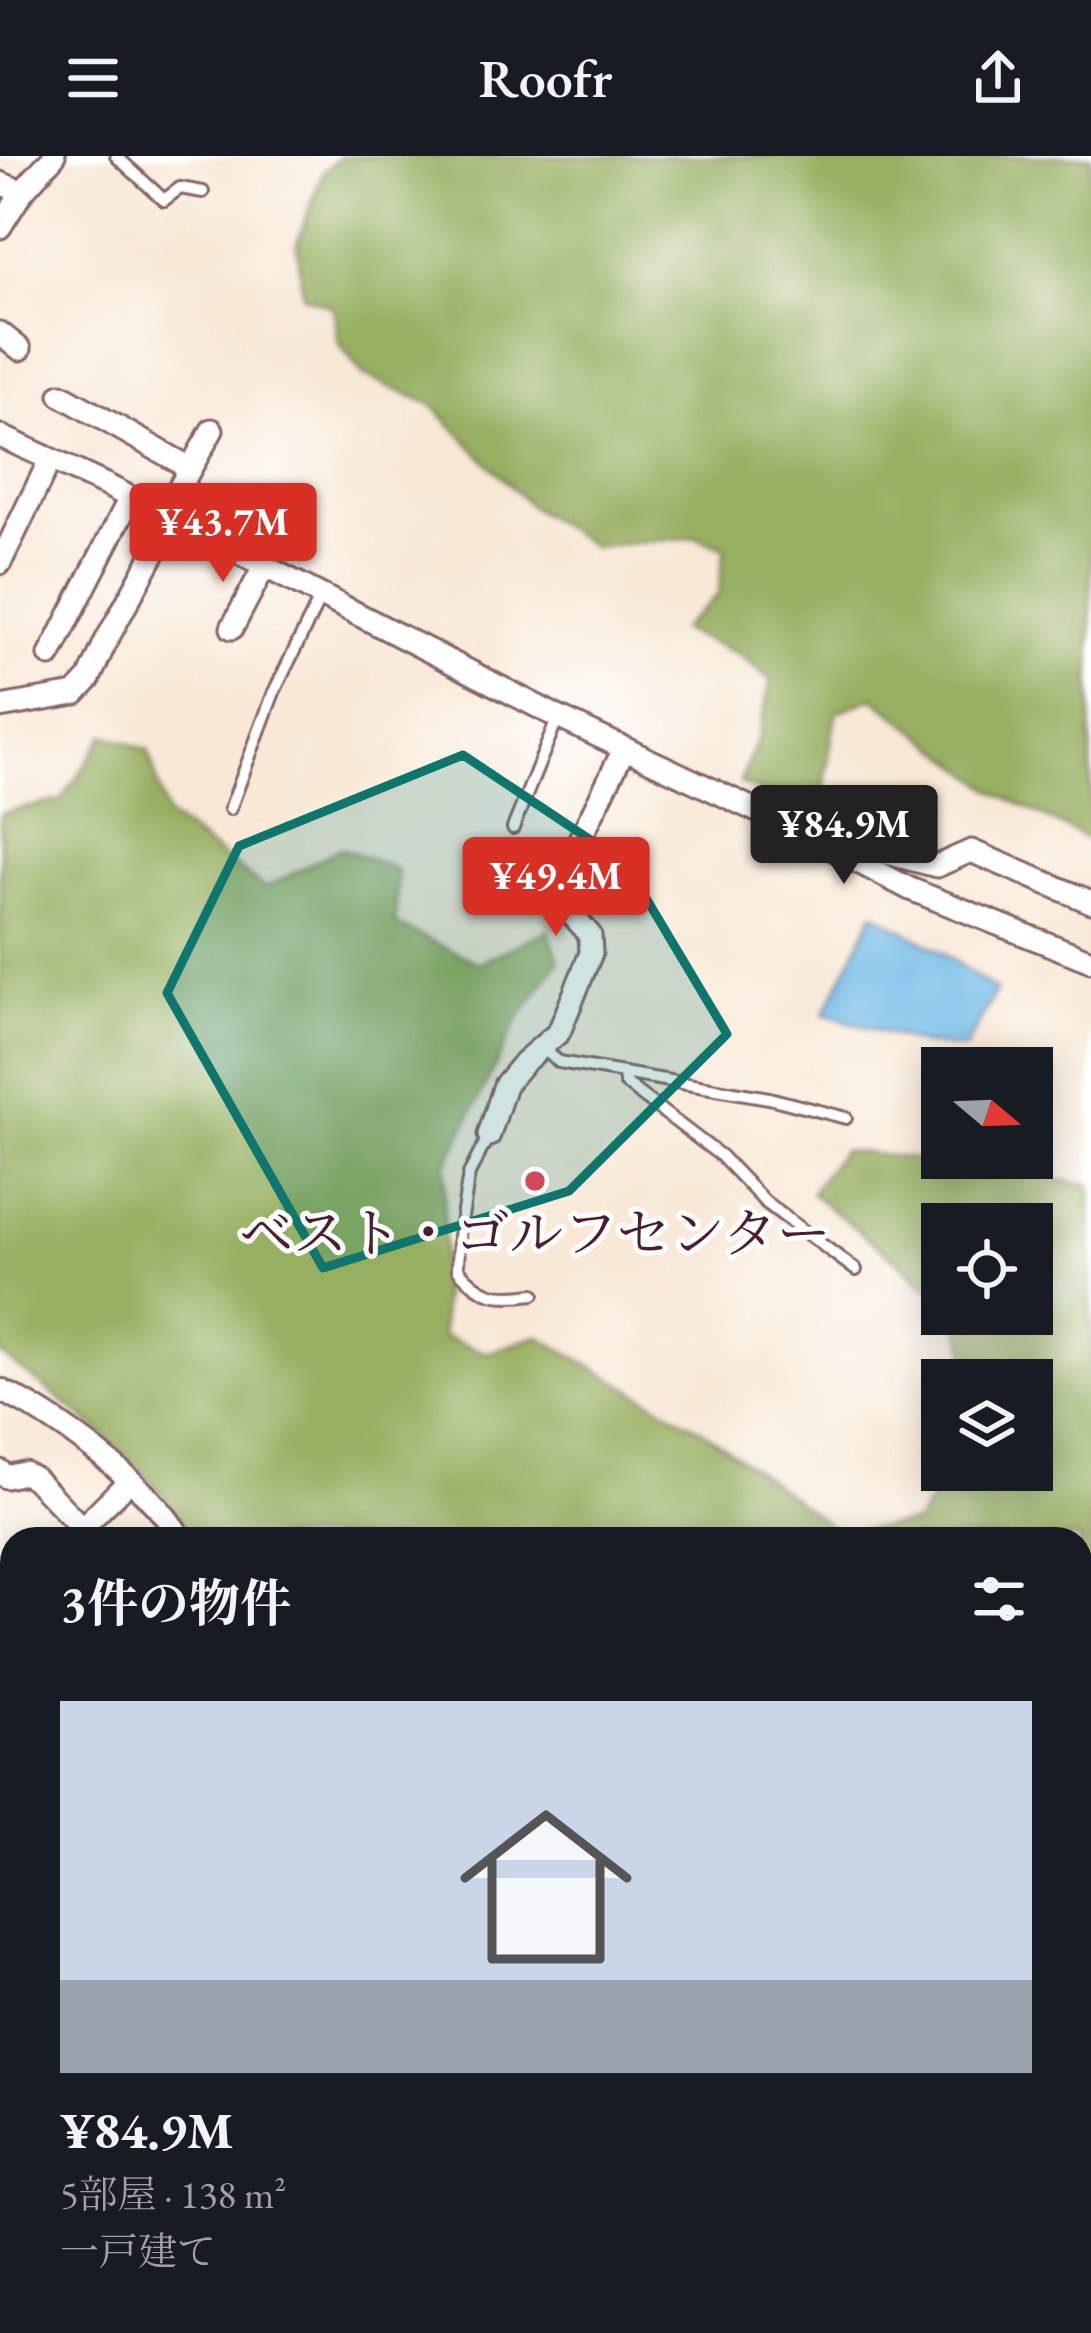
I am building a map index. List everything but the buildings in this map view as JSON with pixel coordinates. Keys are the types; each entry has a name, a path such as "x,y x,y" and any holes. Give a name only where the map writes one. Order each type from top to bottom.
{"street":[{"path":"0,227 22,192 54,156"},
{"path":"0,183 22,192"},
{"path":"0,333 20,349"},
{"path":"61,395 190,468"},
{"path":"0,707 75,694 89,680 212,430"},
{"path":"0,436 910,889 1091,962"},
{"path":"0,563 50,460"},
{"path":"50,655 60,619 96,580 130,498"},
{"path":"232,628 264,567"},
{"path":"488,1135 505,1085 559,1032 591,953 590,935 566,906 574,851 624,749"},
{"path":"822,843 845,842 937,866 971,850 1091,902"},
{"path":"0,1390 31,1404 109,1462 173,1527"},
{"path":"0,1471 6,1477 24,1473 34,1478 72,1527"},
{"path":"83,1527 129,1481"}],"lane":[{"path":"116,156 164,200 180,188 202,192"},
{"path":"130,169 142,156"},
{"path":"230,809 274,692 322,596"},
{"path":"513,827 558,717"},
{"path":"542,1048 559,1062 769,1098 846,1118"},
{"path":"624,1072 625,1083 722,1156 765,1202 856,1270"},
{"path":"488,1135 469,1174 458,1269 477,1291 508,1298 534,1294"}],"highlighted area":[{"path":"463,755 625,863 727,1034 569,1191 323,1268 167,993 239,846"}],"green space":[{"path":"341,156 1091,156 1091,841 994,791 873,697 836,713 824,788 813,816 740,783 759,736 771,680 739,654 680,630 718,595 725,548 695,537 594,547 530,506 431,404 363,375 339,344 333,307 303,296 297,244 323,172"},
{"path":"105,735 148,750 167,816 265,888 341,848 398,870 395,924 479,963 548,930 559,961 516,1023 445,1167 442,1336 487,1353 538,1336 702,1430 831,1527 185,1527 132,1462 0,1354 0,814 62,800"},
{"path":"842,1150 921,1160 921,1179 1053,1179 1091,1185 1091,1527 885,1527 916,1523 937,1491 1053,1491 1053,1359 968,1359 962,1335 1053,1335 1053,1203 921,1203 921,1282 811,1193"}],"water":[{"path":"874,913 942,952 996,991 966,1047 921,1044 824,1014"}],"place":[{"name":"ベスト・ゴルフセンター","path":"535,1181"}]}
